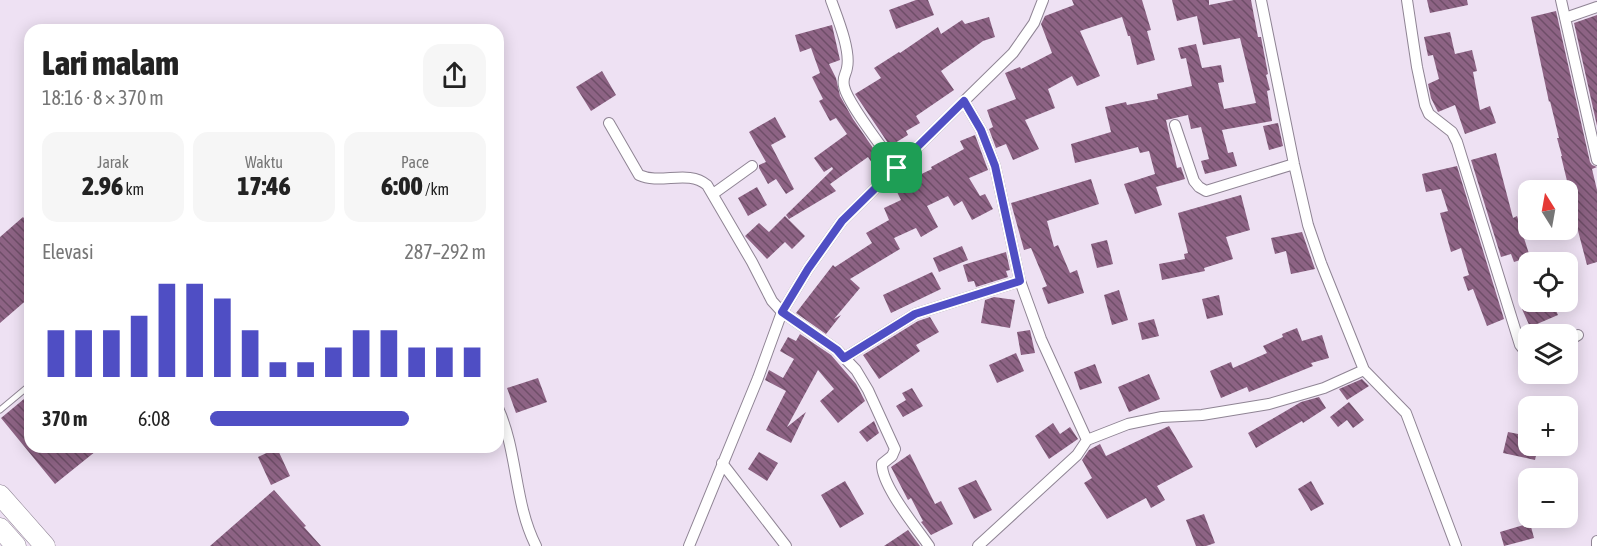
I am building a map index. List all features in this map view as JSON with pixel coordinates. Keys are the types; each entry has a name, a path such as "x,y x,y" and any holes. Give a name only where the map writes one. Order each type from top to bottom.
{"highway":[{"path":"0,495 45,546"},
{"path":"0,528 16,546"}],"street":[{"path":"831,0 843,32 846,50 847,68 843,76 844,88 897,168"},
{"path":"689,546 758,378 782,312 808,269 842,221 1013,53 1034,23 1043,0"},
{"path":"1261,0 1294,164 1308,225 1321,263 1364,370 1406,413 1456,546"},
{"path":"1407,0 1425,105 1429,114 1452,132 1457,142 1518,339"},
{"path":"1561,0 1597,160"},
{"path":"1565,18 1597,7"},
{"path":"964,101 981,130 995,166 1020,281 1041,339 1087,440"},
{"path":"609,123 639,175 648,178 689,177 700,179 707,184 772,301 782,312 837,350 856,370 868,390 893,445 894,453 882,464 883,476 929,546"},
{"path":"1175,125 1194,181 1206,191 1294,164"},
{"path":"713,194 752,166"},
{"path":"844,358 915,314 1020,281"},
{"path":"978,546 1077,455 1087,440 1144,420 1223,412 1269,404 1324,388 1364,370"},
{"path":"504,423 508,433 522,512 536,546"},
{"path":"722,463 786,546"},
{"path":"1597,541 1597,546"}],"lane":[{"path":"0,410 24,390"}],"building":[{"path":"916,0 928,0 934,15 896,29 889,10"},
{"path":"1072,0 1142,0 1151,30 1147,31 1155,60 1137,65 1130,36 1128,36 1122,17 1080,31 1100,76 1077,86 1072,76 1048,89 1055,108 1025,120 1039,149 1013,160 1006,144 996,148 989,129 993,127 987,110 1016,99 1005,73 1020,67 1021,69 1052,53 1041,24 1045,16 1074,5"},
{"path":"1172,0 1209,0 1209,5 1234,0 1251,0 1268,74 1266,75 1270,90 1267,91 1272,121 1222,130 1228,153 1233,152 1237,166 1205,174 1201,161 1209,159 1201,127 1191,129 1188,115 1166,120 1177,168 1181,167 1185,179 1156,187 1162,205 1135,214 1124,184 1155,174 1149,151 1140,153 1138,147 1075,163 1071,144 1111,132 1105,107 1126,102 1127,105 1158,99 1157,94 1192,86 1186,58 1181,59 1178,48 1196,44 1202,68 1221,65 1224,82 1218,83 1224,109 1256,103 1240,38 1203,45 1197,16 1177,21"},
{"path":"1427,0 1467,0 1468,5 1430,13"},
{"path":"1556,11 1590,162 1597,167 1592,169 1597,190 1597,262 1587,265 1578,231 1578,180 1567,180 1531,17"},
{"path":"1597,15 1597,126 1574,23"},
{"path":"989,17 995,37 983,41 941,71 954,90 916,116 920,123 906,131 908,135 890,146 855,94 881,78 874,68 938,27 941,34 962,20 965,24"},
{"path":"832,25 840,60 829,64 836,78 840,96 882,161 874,166 868,157 830,184 836,191 789,219 786,215 833,169 832,167 824,172 814,158 847,134 836,118 830,121 819,101 823,99 812,77 820,73 811,48 800,52 795,35"},
{"path":"1450,32 1455,54 1472,50 1477,71 1473,72 1480,110 1490,106 1496,123 1465,134 1455,105 1438,112 1431,98 1428,84 1439,79 1433,55 1428,56 1424,37"},
{"path":"602,71 616,95 591,111 576,87"},
{"path":"775,117 786,137 771,145 794,189 786,194 776,179 768,184 759,168 759,165 766,162 749,132"},
{"path":"1278,123 1283,146 1269,150 1263,126"},
{"path":"975,135 988,170 969,178 980,196 985,194 993,209 972,220 962,201 954,206 948,196 927,206 938,227 921,237 916,228 894,238 900,249 850,279 860,288 834,319 841,315 826,334 796,313 833,265 835,267 872,243 866,233 889,220 884,208 901,200 892,182 909,171 913,178 932,169 931,167 964,149 960,141"},
{"path":"1496,153 1513,218 1517,216 1518,219 1518,240 1525,240 1528,252 1518,252 1518,261 1514,262 1511,254 1501,257 1471,160"},
{"path":"1457,166 1504,319 1487,326 1473,289 1468,291 1463,277 1469,275 1461,248 1451,252 1440,213 1448,211 1441,189 1426,192 1422,174"},
{"path":"1091,179 1099,204 1047,221 1054,247 1058,245 1070,273 1077,270 1084,293 1048,304 1042,288 1047,286 1031,248 1024,250 1011,203"},
{"path":"757,187 767,205 748,216 738,198"},
{"path":"1241,195 1250,230 1226,237 1233,259 1204,268 1205,271 1162,280 1159,264 1185,259 1184,254 1188,253 1178,213"},
{"path":"785,216 805,236 792,249 785,242 767,259 745,236 759,223 769,232"},
{"path":"24,218 24,302 0,323 0,237"},
{"path":"1302,232 1315,269 1291,274 1286,251 1275,254 1271,238"},
{"path":"1107,240 1113,264 1097,268 1091,244"},
{"path":"962,246 968,260 939,272 933,258"},
{"path":"1006,252 1010,270 1006,271 1008,277 976,287 974,281 968,282 963,265"},
{"path":"932,272 941,289 891,313 883,295"},
{"path":"1119,290 1128,320 1112,325 1104,295"},
{"path":"1219,295 1223,315 1207,319 1202,299"},
{"path":"994,297 1015,300 1010,328 981,323 985,300"},
{"path":"1523,312 1557,312 1558,315 1537,324 1529,324"},
{"path":"930,317 939,332 916,345 920,351 879,379 863,355 918,321"},
{"path":"1154,319 1159,336 1142,340 1138,323"},
{"path":"1297,328 1302,341 1322,335 1329,358 1311,363 1313,366 1249,392 1247,387 1221,398 1210,371 1231,362 1233,368 1267,353 1263,346"},
{"path":"1030,330 1035,353 1021,355 1017,332"},
{"path":"800,334 831,355 856,384 865,401 838,423 820,401 834,389 818,370 787,427 806,412 791,443 766,430 786,391 765,380 769,370 783,378 794,359 780,351 788,337 796,341"},
{"path":"1016,353 1024,371 997,383 989,365"},
{"path":"1095,364 1102,383 1080,390 1074,372"},
{"path":"1149,374 1160,399 1129,412 1118,387"},
{"path":"538,378 547,402 516,413 507,388"},
{"path":"1362,379 1369,386 1347,400 1339,389"},
{"path":"912,388 923,406 903,417 896,406 906,400 902,393"},
{"path":"1319,397 1326,408 1256,448 1248,433 1301,402"},
{"path":"24,399 24,446 1,418"},
{"path":"1349,402 1364,420 1353,428 1347,420 1338,427 1330,417"},
{"path":"874,421 879,433 867,442 859,432"},
{"path":"1053,423 1060,434 1070,427 1078,439 1049,459 1035,436"},
{"path":"1169,426 1193,467 1157,486 1165,500 1151,508 1146,498 1107,519 1084,483 1092,478 1082,460 1089,450 1100,444 1106,456"},
{"path":"1508,432 1518,434 1518,456 1536,456 1535,460 1503,453"},
{"path":"759,452 778,463 767,481 748,469"},
{"path":"30,453 94,453 55,484"},
{"path":"266,453 279,453 290,476 271,485 258,457"},
{"path":"910,454 935,504 941,501 953,524 931,535 921,522 923,521 911,498 908,500 891,467"},
{"path":"976,480 992,510 974,519 958,488"},
{"path":"845,481 864,514 840,528 821,495"},
{"path":"1311,481 1324,504 1311,511 1298,489"},
{"path":"274,490 321,546 210,546"},
{"path":"1204,514 1215,543 1196,546 1186,520"},
{"path":"1518,527 1531,528 1534,538 1504,546 1500,532"},
{"path":"908,530 920,546 884,546"}],"route":[{"path":"964,101 981,130 995,166 1020,281 915,314 844,358 837,350 782,312 828,238 842,221 897,168 964,101"}]}
